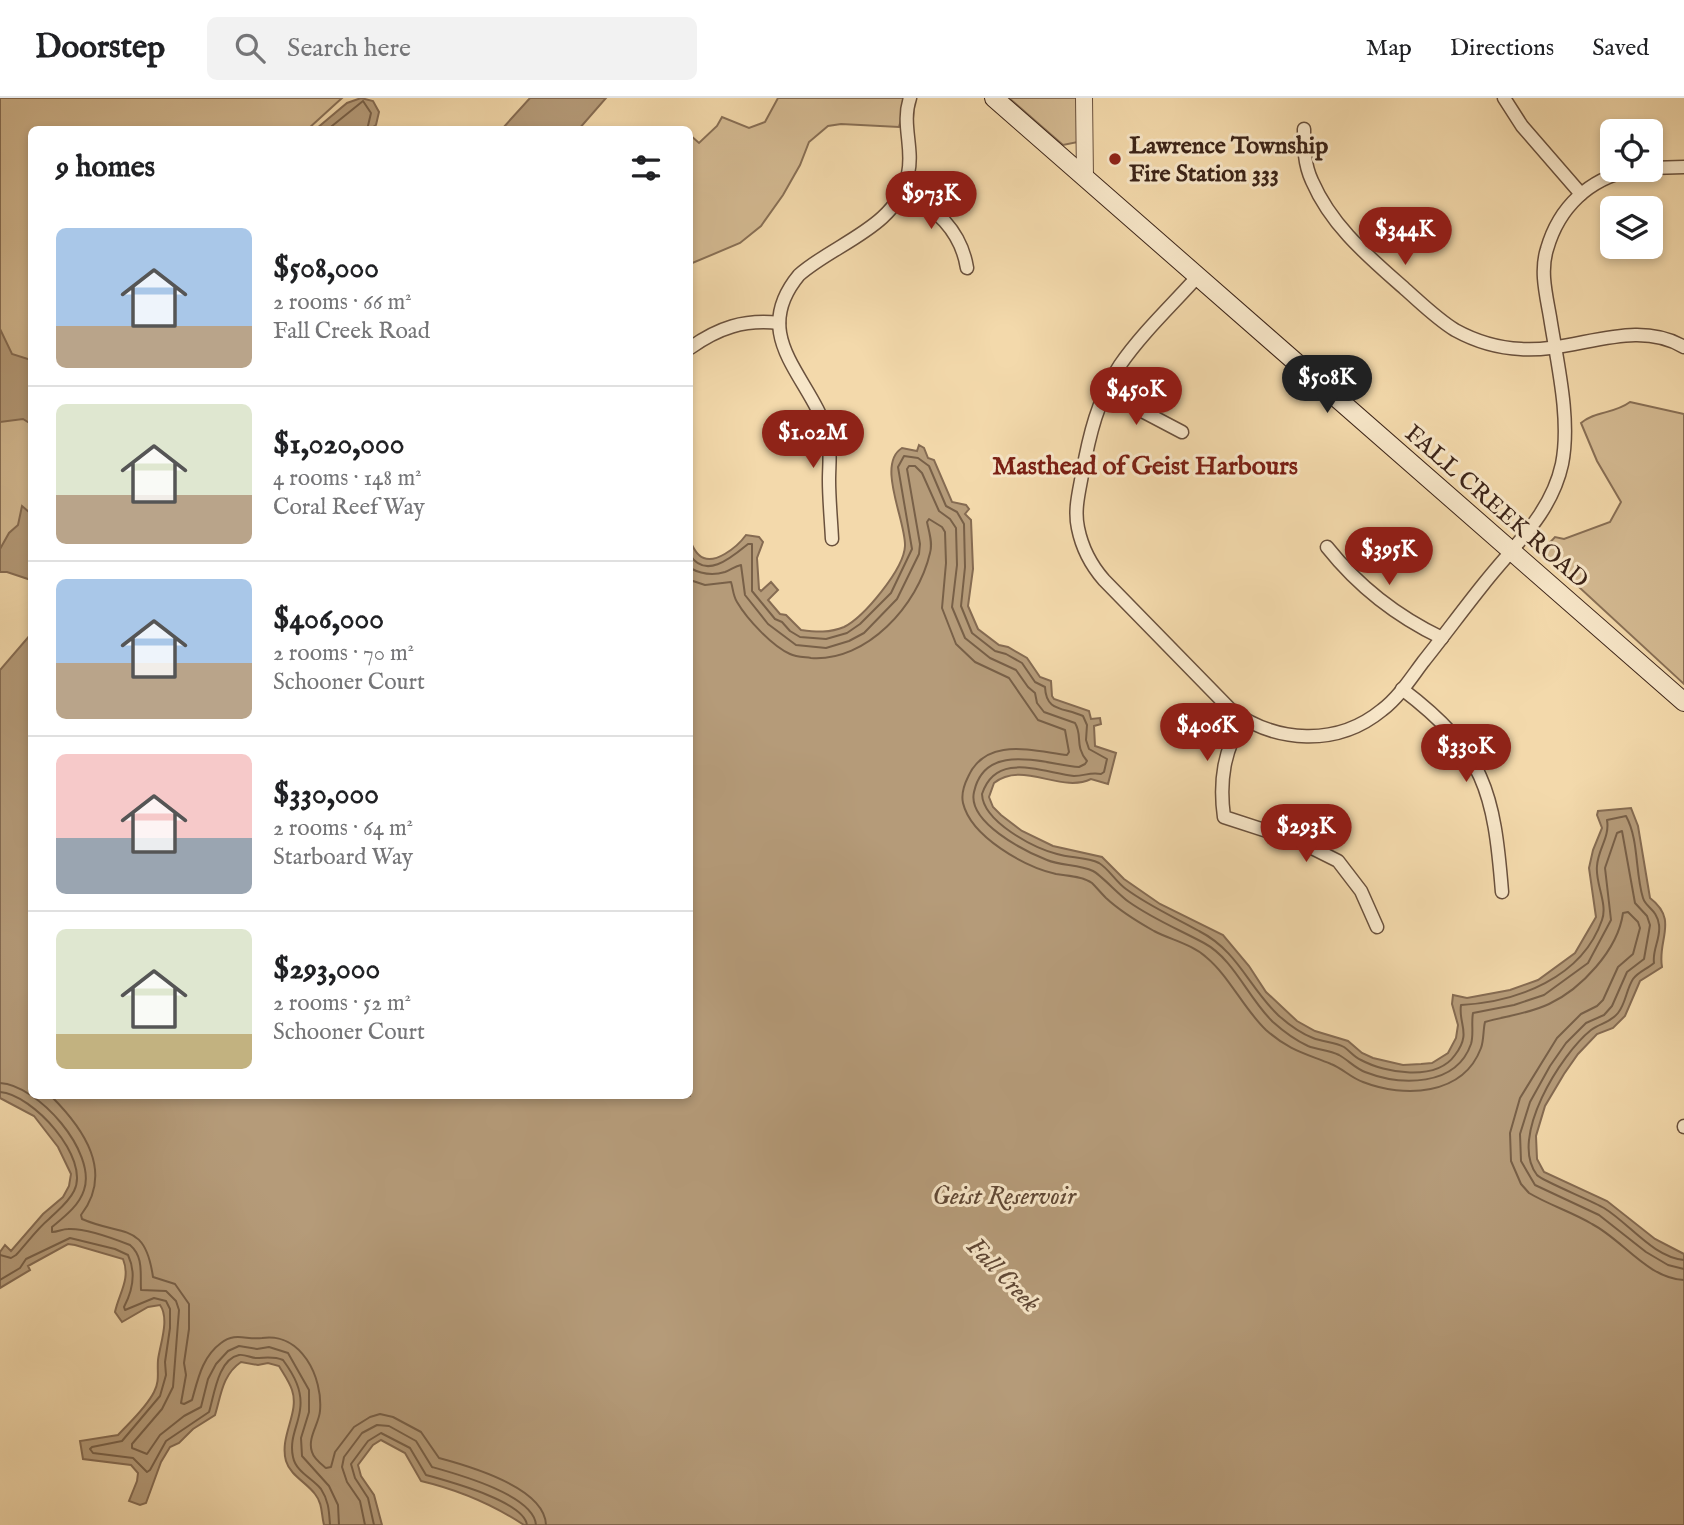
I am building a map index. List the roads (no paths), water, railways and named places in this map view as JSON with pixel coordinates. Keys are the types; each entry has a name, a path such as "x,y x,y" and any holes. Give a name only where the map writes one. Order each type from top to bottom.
{"main road":[{"name":"FALL CREEK ROAD","path":"994,98 1684,702"}],"street":[{"path":"832,539 829,441 822,417 781,345 779,323 782,302 799,275 889,212 903,190 909,170 906,124 910,98"},
{"path":"1084,98 1085,177"},
{"path":"1504,98 1522,126 1581,194"},
{"path":"1304,129 1304,157 1312,181 1334,220 1361,250 1456,330 1489,344 1524,349 1555,348 1639,335 1659,336 1684,346"},
{"path":"1663,168 1684,167"},
{"path":"1198,276 1130,352 1112,377 1093,421 1077,504 1076,520 1082,545 1104,580 1222,702 1243,719 1285,735 1325,735 1364,722 1384,708 1402,690 1540,516 1554,489 1562,464 1564,419 1543,276 1546,250 1560,217 1581,194 1600,180"},
{"path":"903,190 937,212 950,226 960,244 967,268"},
{"path":"693,346 709,334 733,325 779,323"},
{"path":"1106,392 1182,432"},
{"path":"1326,547 1354,578 1383,603 1410,622 1442,638"},
{"path":"1402,690 1451,731 1472,759 1481,777 1495,820 1502,892"},
{"path":"1243,719 1233,736 1224,761 1224,817 1298,841 1338,861 1361,891 1377,927"}],"water":[{"path":"361,98 373,101 379,112 376,125 320,126 347,103"},
{"path":"530,98 606,98 582,126 505,126"},
{"path":"0,329 12,354 28,359 28,422 23,419 0,422"},
{"name":"Geist Reservoir","path":"919,445 924,448 928,458 934,460 952,502 966,505 969,509 965,514 971,520 973,569 968,606 978,629 999,645 1027,658 1040,677 1051,681 1054,699 1089,711 1091,719 1100,718 1101,724 1094,726 1095,746 1116,753 1108,784 1091,779 1067,783 1030,776 1005,777 994,783 989,797 993,807 1022,831 1053,846 1102,857 1124,879 1160,904 1223,935 1266,992 1297,1021 1315,1031 1348,1041 1373,1058 1403,1065 1432,1063 1448,1053 1456,1038 1458,1025 1452,1004 1453,995 1467,998 1510,990 1538,980 1575,953 1596,917 1589,868 1602,828 1598,811 1631,808 1638,826 1650,898 1659,906 1665,922 1662,967 1640,981 1625,1016 1613,1028 1597,1034 1564,1074 1545,1106 1536,1136 1537,1159 1544,1172 1607,1201 1655,1239 1684,1254 1684,1525 524,1525 475,1498 421,1481 405,1453 381,1440 373,1445 358,1465 361,1476 374,1495 382,1525 324,1525 318,1498 291,1471 286,1461 285,1443 294,1399 291,1387 279,1366 268,1363 258,1365 241,1362 235,1367 223,1386 215,1415 170,1447 161,1462 146,1503 140,1505 129,1501 138,1473 131,1465 83,1459 80,1441 118,1435 151,1398 157,1384 164,1317 160,1305 148,1307 122,1322 115,1312 125,1280 123,1259 75,1245 68,1244 28,1266 30,1270 0,1288 0,1252 5,1245 11,1251 43,1214 63,1197 71,1174 58,1147 34,1116 0,1098 0,670 28,637 28,1099 693,1099 693,546 699,555 711,559 731,550 746,535 759,537 763,542 757,558 759,589 761,591 771,582 778,590 768,600 780,614 786,615 801,630 823,632 844,627 862,613 882,591 903,556 904,535 894,494 892,467 895,456 902,448 917,451"},
{"path":"22,506 28,511 28,579 0,572 0,549 9,533 18,525"}],"place":[{"name":"Lawrence Township Fire Station 333","path":"1115,159"}],"district":[{"name":"Masthead of Geist Harbours","path":"1145,465"}],"water label":[{"name":"Fall Creek","path":"1004,1274"}]}
